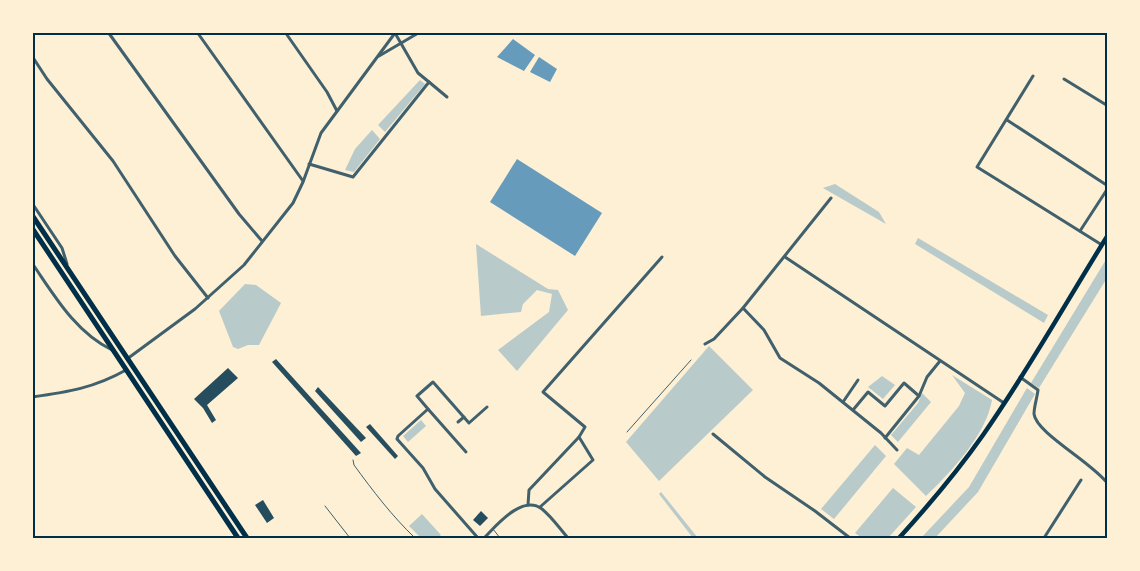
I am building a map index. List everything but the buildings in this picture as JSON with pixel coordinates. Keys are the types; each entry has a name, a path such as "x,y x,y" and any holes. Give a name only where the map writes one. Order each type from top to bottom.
{"highway":[{"path":"32,215 247,538"},
{"path":"34,231 238,538"}],"main road":[{"path":"899,538 954,473 1004,403 1108,235"}],"street":[{"path":"108,32 239,214 262,241"},
{"path":"197,32 303,182"},
{"path":"286,32 337,110"},
{"path":"377,58 420,32"},
{"path":"127,359 208,298 244,265 293,203 321,133 395,33 418,73 447,97"},
{"path":"32,56 47,79 112,161 175,256 208,298"},
{"path":"1033,76 977,167 1102,245"},
{"path":"1064,80 1108,106"},
{"path":"309,164 353,177 429,82"},
{"path":"1007,120 1108,187 1080,231"},
{"path":"705,344 714,339 743,308 831,198"},
{"path":"32,203 62,248 68,269"},
{"path":"528,505 529,490 580,437 585,427 543,392 662,257"},
{"path":"785,257 1004,403"},
{"path":"32,263 62,307 75,322 90,336 114,351"},
{"path":"743,308 764,330 780,358 819,383 853,410 897,450"},
{"path":"885,438 919,396 927,377 940,361"},
{"path":"32,397 71,392 103,383 126,370"},
{"path":"1020,377 1038,390 1034,414 1038,425 1046,434 1079,456 1108,484"},
{"path":"843,402 858,380"},
{"path":"466,452 449,430 417,396 433,382 469,423 487,407"},
{"path":"853,410 868,392 885,406 904,383 919,396"},
{"path":"428,408 397,439 423,468 435,488 478,538"},
{"path":"458,422 464,417"},
{"path":"713,434 765,477 815,510 850,538"},
{"path":"540,507 593,460 580,437"},
{"path":"1044,538 1081,480"},
{"path":"484,538 513,511 528,505 540,507 568,538"}],"lane":[{"path":"627,432 692,360"},
{"path":"353,460 354,465 373,492 399,524 415,538"},
{"path":"325,506 350,538"},
{"path":"493,529 500,538"}],"shaded area":[{"path":"420,80 425,84 385,132 378,125"},
{"path":"372,130 380,139 354,172 345,170 355,149"},
{"path":"835,184 879,212 886,224 823,188"},
{"path":"918,238 1048,315 1044,323 915,244"},
{"path":"476,244 548,289 558,290 568,310 517,371 498,350 549,312 552,294 537,290 523,304 521,312 481,316"},
{"path":"1107,258 1107,278 1039,388 1031,383"},
{"path":"245,284 256,285 281,303 259,345 248,345 238,349 233,347 219,311"},
{"path":"709,346 753,390 659,481 626,442"},
{"path":"952,375 992,400 983,426 975,439 946,476 926,496 894,464 907,448 919,455 959,406 965,393"},
{"path":"882,376 895,385 883,399 868,387"},
{"path":"1027,388 1035,394 978,492 935,538 921,538 969,487"},
{"path":"922,393 931,402 898,442 891,435 918,403"},
{"path":"421,420 426,426 408,442 403,436"},
{"path":"875,445 886,456 834,519 821,509"},
{"path":"893,488 916,507 888,538 862,538 855,533"},
{"path":"661,492 698,538 693,538 659,494"},
{"path":"422,514 441,535 437,538 421,538 409,526"}],"water":[{"path":"513,39 535,55 524,71 497,57"},
{"path":"539,57 557,69 550,82 530,72"},
{"path":"517,159 602,213 575,256 490,202"}]}
